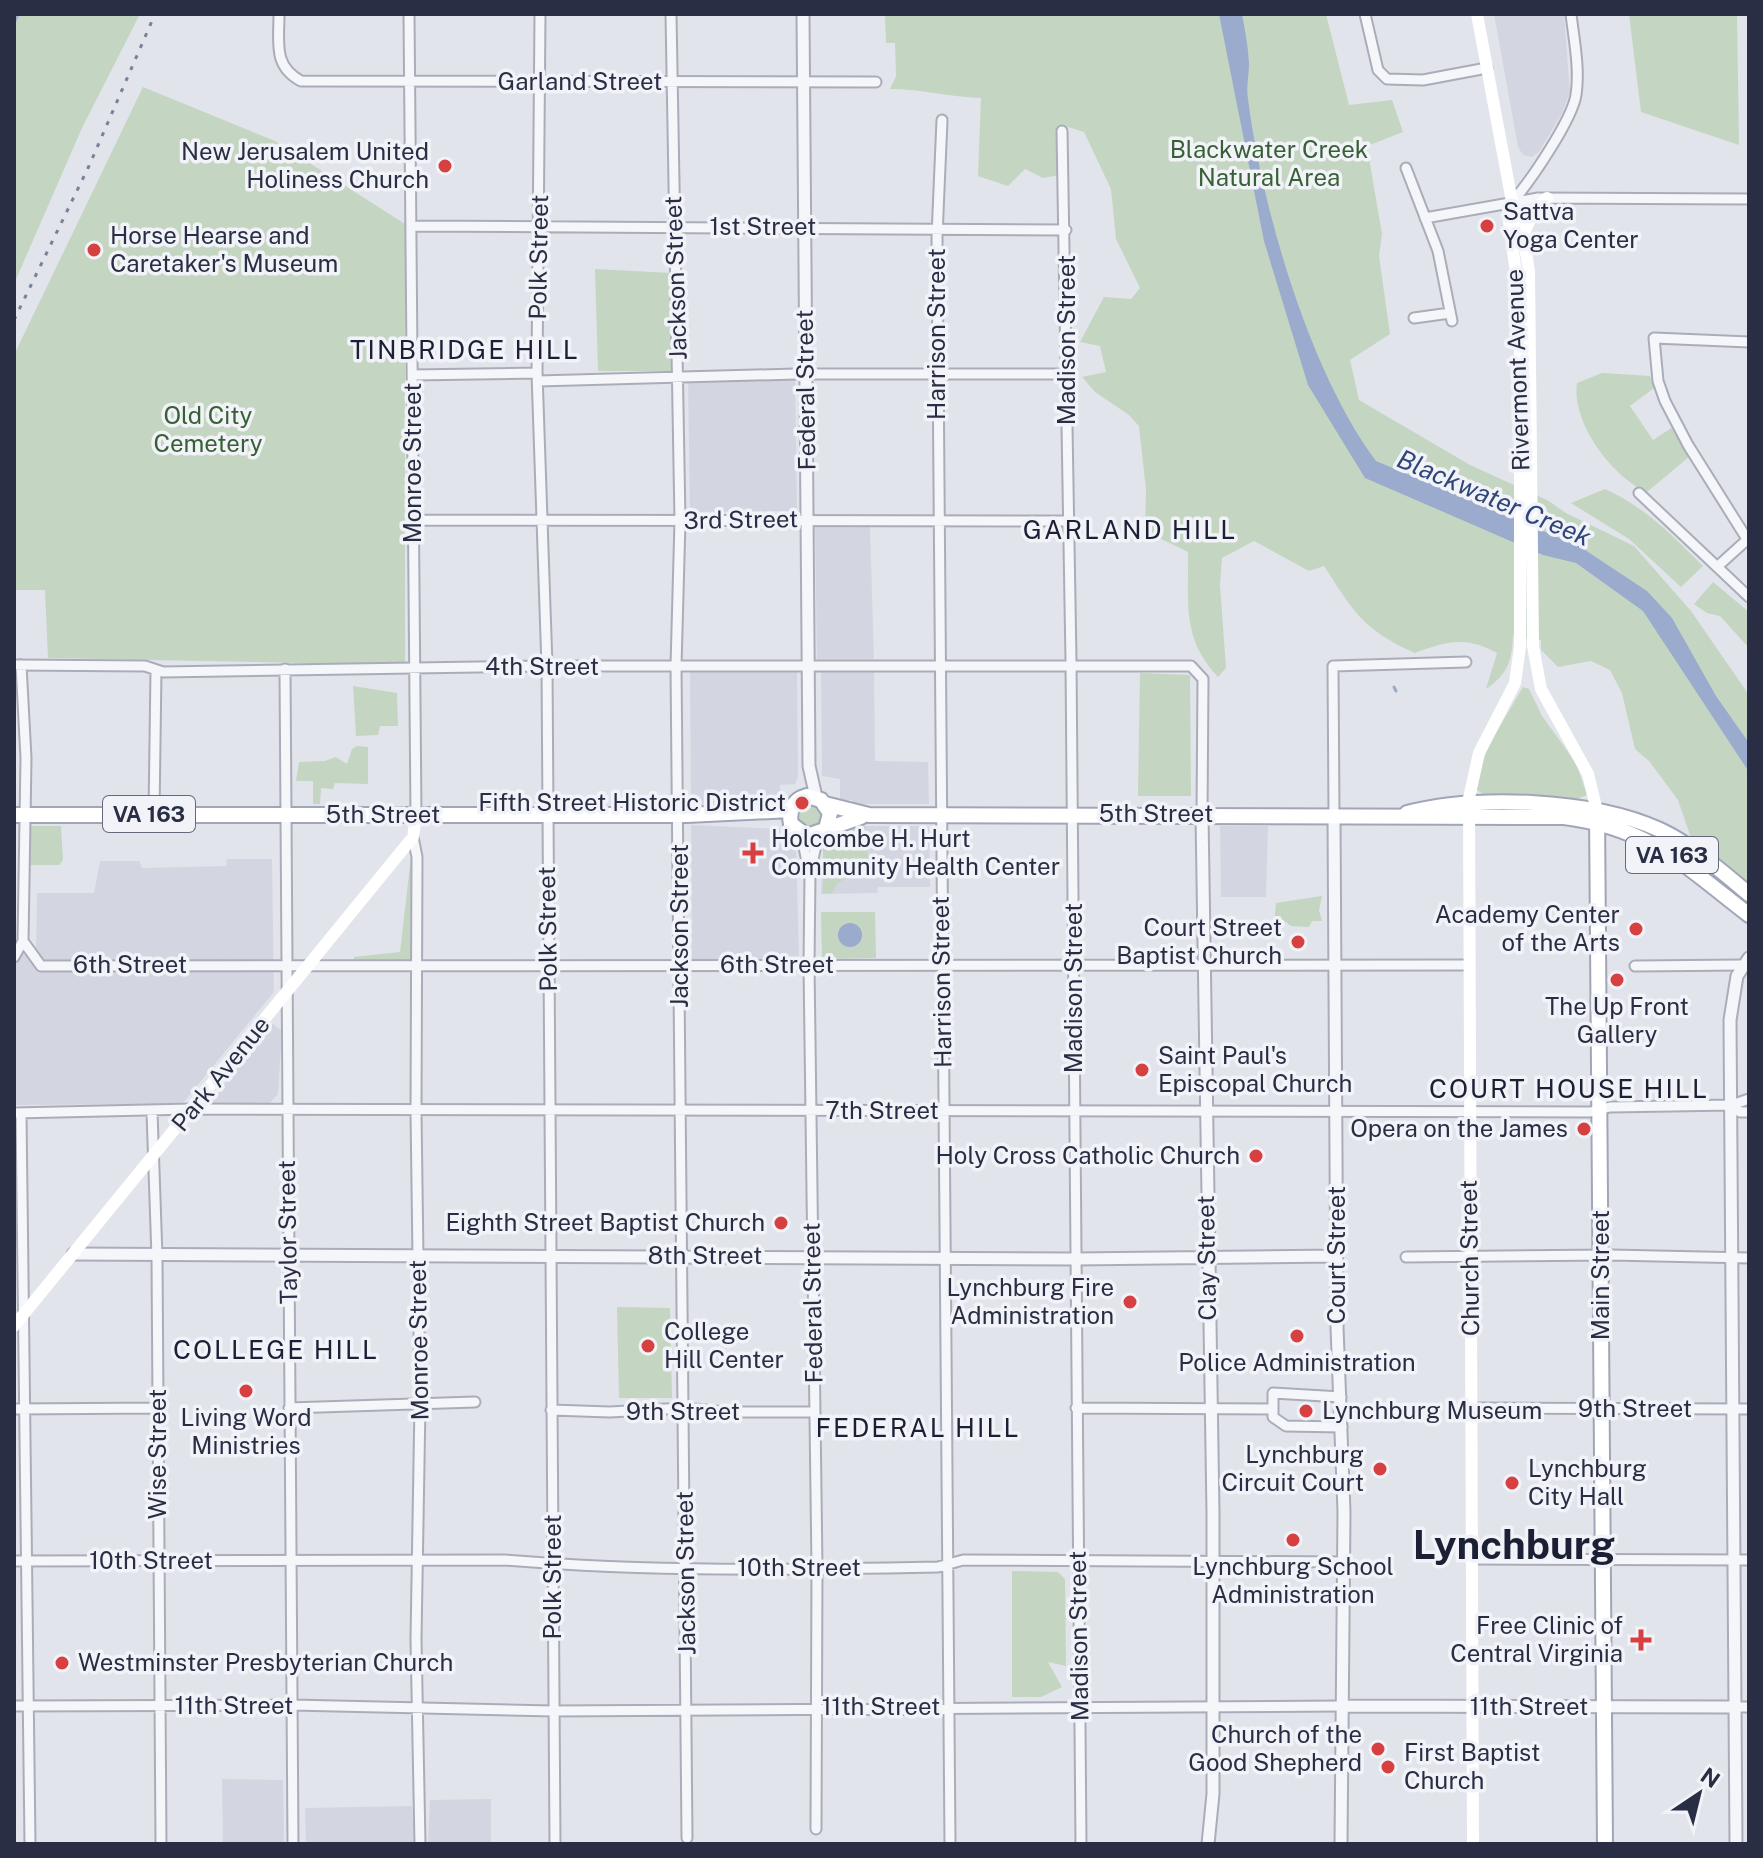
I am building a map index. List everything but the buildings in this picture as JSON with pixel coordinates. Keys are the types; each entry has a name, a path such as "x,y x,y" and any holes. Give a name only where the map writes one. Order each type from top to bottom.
{"main road":[{"name":"Rivermont Avenue","path":"1477,14 1512,202 1524,236 1527,647 1541,689 1555,717"},
{"path":"1524,236 1534,211 1547,198"},
{"name":"Rivermont Avenue","path":"1512,202 1508,214 1523,272"},
{"name":"Rivermont Avenue","path":"1515,683 1527,647"},
{"path":"1515,683 1528,682 1555,717"},
{"name":"Church Street","path":"1473,1844 1469,811 1472,773 1479,753 1515,683"},
{"name":"Main Street","path":"1555,717 1588,774 1597,816 1605,1844"},
{"path":"794,823 815,800 830,813 822,832"},
{"name":"5th Street","path":"815,800 869,815 1394,816 1445,805 1469,811 1558,805 1659,830 1689,848 1745,891"},
{"name":"5th Street","path":"19,815 752,814 822,832 869,815"},
{"path":"413,837 416,816"},
{"name":"5th Street","path":"1597,816 1663,848 1743,910"},
{"name":"Park Avenue","path":"14,1326 413,837"}],"street":[{"name":"Garland Street","path":"279,14 279,63 287,73 301,81 409,84 876,82"},
{"name":"Monroe Street","path":"409,14 416,816"},
{"name":"Polk Street","path":"540,14 537,377 547,666 555,1844"},
{"name":"Jackson Street","path":"671,14 680,521 676,666 680,815 687,1838"},
{"name":"Federal Street","path":"803,14 809,766 815,800"},
{"path":"1365,14 1378,70 1387,79 1401,81 1487,68"},
{"path":"1512,202 1530,180 1576,99 1578,78 1571,14"},
{"name":"Harrison Street","path":"942,120 937,229 937,374 950,1844"},
{"name":"Madison Street","path":"1062,131 1066,230 1073,814 1081,1844"},
{"path":"1406,168 1438,251 1451,317 1414,318"},
{"path":"1425,218 1547,198 1749,199"},
{"name":"1st Street","path":"412,226 1066,230"},
{"path":"1718,566 1748,538 1688,445 1665,401 1658,381 1654,338 1749,342"},
{"path":"412,375 1066,374"},
{"path":"1639,493 1749,597"},
{"name":"3rd Street","path":"413,520 1069,521"},
{"name":"Court Street","path":"1341,1844 1343,1562 1336,1256 1333,666 1466,662"},
{"path":"14,957 23,941 19,815 26,758 18,665"},
{"name":"4th Street","path":"18,665 145,666 156,670 1071,665 1191,666 1200,672"},
{"name":"Taylor Street","path":"285,669 293,1844"},
{"path":"154,814 156,670"},
{"name":"Clay Street","path":"1200,672 1203,679 1207,1257 1213,1560 1213,1794 1208,1844"},
{"name":"Federal Street","path":"794,823 810,874"},
{"name":"Federal Street","path":"816,1829 817,1567 809,965 810,874 822,832"},
{"name":"Monroe Street","path":"413,837 417,857 420,1844"},
{"name":"6th Street","path":"23,941 41,966 1468,965"},
{"path":"1635,966 1746,962"},
{"path":"1736,1844 1731,1000 1737,976 1746,962"},
{"name":"7th Street","path":"18,1113 192,1109 287,1112 1590,1112 1601,1109 1732,1105 1749,1099"},
{"path":"1732,1105 1740,1112 1749,1112"},
{"name":"Wise Street","path":"152,1112 157,1257 161,1844"},
{"path":"18,1113 18,1255 28,1409 30,1844"},
{"name":"8th Street","path":"73,1254 157,1257 812,1256 1075,1259 1336,1256"},
{"path":"1406,1257 1732,1255 1749,1258"},
{"path":"1341,1397 1273,1393 1273,1417 1286,1426 1342,1427"},
{"path":"289,1408 475,1402"},
{"path":"14,1409 158,1408"},
{"name":"9th Street","path":"551,1410 610,1412 684,1408 815,1412"},
{"path":"1076,1408 1273,1409"},
{"name":"9th Street","path":"1473,1408 1749,1409"},
{"path":"1473,1559 1749,1560"},
{"name":"10th Street","path":"14,1561 418,1560 686,1567 933,1567 963,1560 1343,1562"},
{"name":"11th Street","path":"14,1706 292,1705 553,1711 1213,1705 1749,1707"}],"shaded area":[{"path":"1494,14 1564,14 1570,92 1562,113 1539,152 1532,157 1523,155 1518,147"},
{"path":"795,377 797,511 690,512 688,378"},
{"path":"815,526 870,527 874,659 817,659"},
{"path":"690,671 797,671 798,777 795,784 780,785 780,801 691,805"},
{"path":"821,671 874,671 875,761 928,762 929,804 853,804 852,800 840,800 840,779 822,776"},
{"path":"691,825 780,829 780,845 796,845 799,959 692,959"},
{"path":"859,826 929,826 930,887 878,887 877,893 821,894 823,854 841,846 841,829 859,829"},
{"path":"1220,826 1268,826 1266,897 1221,897"},
{"path":"227,859 272,859 274,992 182,1104 14,1105 14,965 22,952 36,950 37,893 94,893 100,861 139,861 142,868 226,866"},
{"path":"273,1024 282,1031 278,1094 266,1107 208,1104"},
{"path":"222,1779 283,1780 284,1844 223,1844"},
{"path":"491,1799 491,1844 428,1844 430,1800"},
{"path":"412,1806 414,1844 306,1844 305,1808"}],"green space":[{"path":"14,14 140,14 82,128 14,284"},
{"name":"Blackwater Creek Natural Area","path":"885,14 1326,14 1349,105 1392,100 1403,132 1367,146 1382,234 1379,256 1390,334 1350,360 1359,400 1470,465 1547,500 1566,513 1634,546 1691,611 1749,695 1749,922 1719,859 1691,838 1678,800 1649,761 1635,749 1622,693 1610,670 1591,661 1558,667 1541,650 1541,640 1513,635 1507,666 1486,689 1497,653 1466,642 1415,653 1397,645 1361,618 1324,566 1309,571 1254,541 1222,558 1220,585 1226,668 1218,677 1198,648 1193,633 1188,603 1188,552 1145,531 1146,490 1139,426 1129,415 1095,392 1082,377 1106,372 1100,346 1080,342 1104,297 1131,299 1140,288 1116,239 1111,189 1084,132 1065,126 1059,175 1043,178 1025,169 1008,186 978,176 981,98 890,89 896,76 895,43 886,43"},
{"path":"1629,14 1737,14 1739,145 1641,112"},
{"name":"Old City Cemetery","path":"143,87 275,141 405,224 405,665 48,658 45,590 14,590 14,355"},
{"path":"595,269 672,273 673,371 598,371"},
{"path":"1602,373 1650,376 1654,388 1630,406 1653,440 1673,427 1690,456 1647,492 1620,474 1608,461 1587,431 1580,414 1577,383"},
{"path":"1605,489 1645,513 1703,566 1681,587 1629,539 1571,503"},
{"path":"1713,582 1749,612 1749,648 1720,616 1707,613 1694,604"},
{"path":"1140,673 1190,675 1191,796 1138,796"},
{"path":"353,686 397,693 398,726 380,726 378,735 356,736"},
{"path":"1523,687 1529,689 1542,716 1576,763 1587,795 1577,799 1485,796 1475,788 1487,748"},
{"path":"368,747 368,784 335,783 333,789 321,788 320,804 313,804 313,781 296,781 299,762 325,761 336,757 347,764 352,749"},
{"path":"810,804 819,807 822,816 819,825 810,828 801,825 798,816 801,807"},
{"path":"29,826 61,826 63,860 59,865 27,865"},
{"path":"866,826 868,861 837,884 832,893 823,894 823,845 840,845 840,834"},
{"path":"411,857 411,961 354,962 354,957 400,952"},
{"path":"1322,896 1319,910 1322,921 1312,921 1309,927 1291,926 1280,918 1278,926 1274,926 1276,903"},
{"path":"821,912 875,912 876,958 822,959"},
{"path":"617,1307 670,1308 672,1398 619,1398"},
{"path":"1012,1571 1058,1572 1065,1579 1066,1666 1048,1662 1062,1687 1041,1697 1012,1697"}],"water":[{"path":"1219,14 1242,14 1249,63 1247,94 1255,143 1277,239 1292,288 1330,383 1376,461 1579,546 1647,591 1672,618 1716,696 1749,743 1749,772 1643,611 1576,563 1543,555 1365,478 1308,385 1264,241"},
{"path":"850,923 858,927 862,935 858,943 850,947 842,943 838,935 842,927"}],"waterway":[{"path":"14,23 18,14"},
{"path":"1394,687 1396,691"}],"railway":[{"path":"14,320 89,166 155,14"}],"place":[{"name":"New Jerusalem United Holiness Church","path":"445,166"},
{"name":"Sattva Yoga Center","path":"1487,226"},
{"name":"Horse Hearse and Caretaker's Museum","path":"94,250"},
{"name":"Fifth Street Historic District","path":"802,803"},
{"name":"Holcombe H. Hurt Community Health Center","path":"753,853"},
{"name":"Academy Center of the Arts","path":"1636,929"},
{"name":"Court Street Baptist Church","path":"1298,942"},
{"name":"The Up Front Gallery","path":"1617,980"},
{"name":"Saint Paul's Episcopal Church","path":"1142,1070"},
{"name":"Opera on the James","path":"1584,1129"},
{"name":"Holy Cross Catholic Church","path":"1256,1156"},
{"name":"Eighth Street Baptist Church","path":"781,1223"},
{"name":"Lynchburg Fire Administration","path":"1130,1302"},
{"name":"Police Administration","path":"1297,1336"},
{"name":"College Hill Center","path":"648,1346"},
{"name":"Living Word Ministries","path":"246,1391"},
{"name":"Lynchburg Museum","path":"1306,1411"},
{"name":"Lynchburg Circuit Court","path":"1380,1469"},
{"name":"Lynchburg City Hall","path":"1512,1483"},
{"name":"Lynchburg School Administration","path":"1293,1540"},
{"name":"Free Clinic of Central Virginia","path":"1641,1640"},
{"name":"Westminster Presbyterian Church","path":"62,1663"},
{"name":"Church of the Good Shepherd","path":"1378,1749"},
{"name":"First Baptist Church","path":"1388,1767"}],"district":[{"name":"TINBRIDGE HILL","path":"465,350"},
{"name":"GARLAND HILL","path":"1130,530"},
{"name":"COURT HOUSE HILL","path":"1569,1089"},
{"name":"COLLEGE HILL","path":"276,1350"},
{"name":"FEDERAL HILL","path":"918,1428"},
{"name":"Lynchburg","path":"1514,1545"}],"water label":[{"name":"Blackwater Creek","path":"1494,498"}]}
